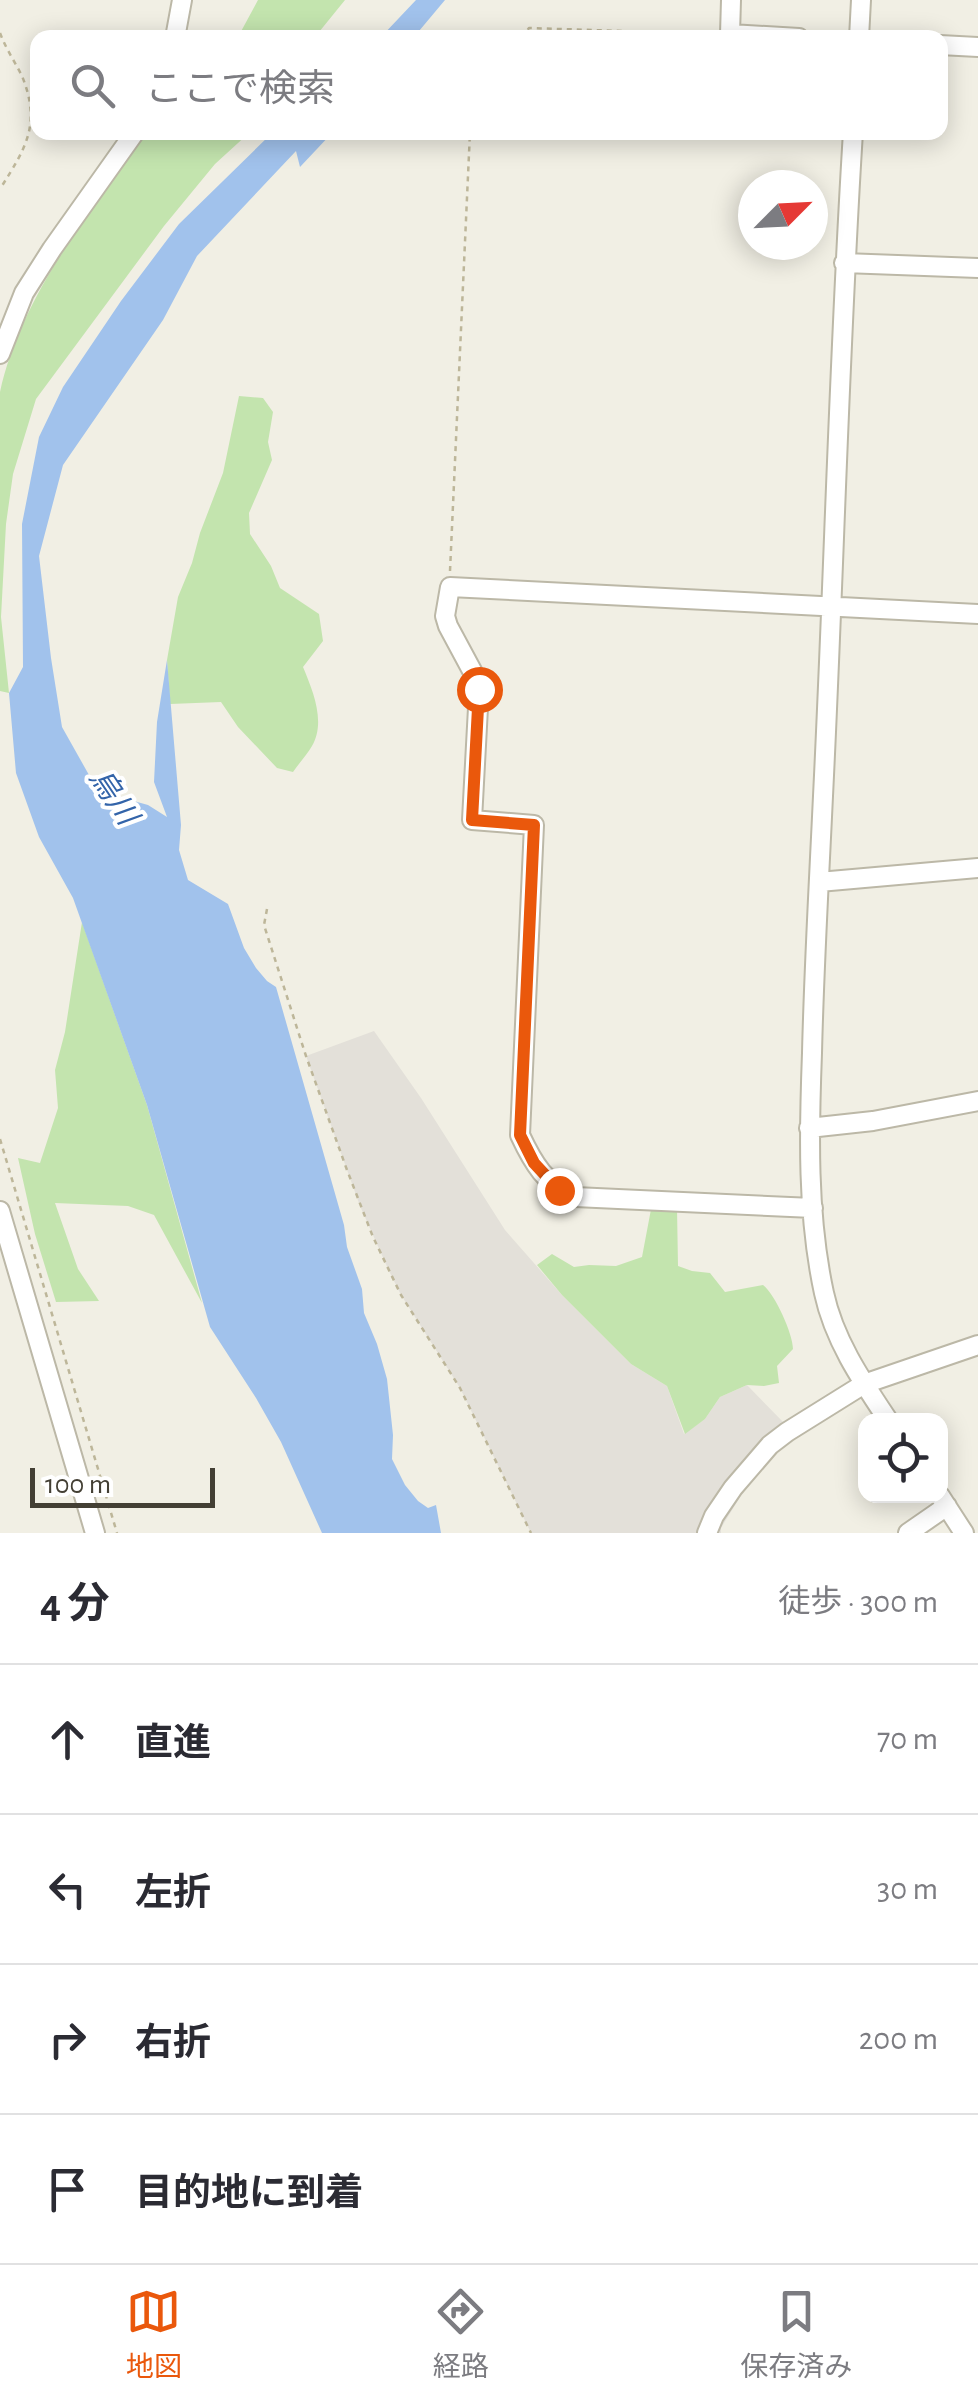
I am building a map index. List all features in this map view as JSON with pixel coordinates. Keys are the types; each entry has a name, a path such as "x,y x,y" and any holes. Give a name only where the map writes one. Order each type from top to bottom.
{"street":[{"path":"176,30 182,0"},
{"path":"730,30 731,0"},
{"path":"859,30 860,0"},
{"path":"948,45 978,47"},
{"path":"0,353 24,293 128,140"},
{"path":"852,140 844,263 810,1128 813,1208 825,1298 847,1355 883,1413"},
{"path":"844,263 978,268"},
{"path":"813,1208 575,1197 559,1190 534,1163 520,1135 534,825 472,820 479,689 445,616 450,588 978,614"},
{"path":"819,882 978,868"},
{"path":"810,1128 978,1102"},
{"path":"0,1210 95,1533"},
{"path":"707,1533 734,1488 770,1445 787,1432 864,1384 977,1347"},
{"path":"908,1533 941,1503"},
{"path":"944,1503 964,1533"}],"path":[{"path":"528,30 597,30"},
{"path":"0,33 22,76 30,110"},
{"path":"0,189 30,136"},
{"path":"450,588 470,140"},
{"path":"267,909 264,926 306,1056 367,1221 401,1295 467,1402 530,1533"},
{"path":"0,1139 118,1533"}],"shaded area":[{"path":"374,1031 505,1230 562,1295 631,1364 667,1386 684,1434 705,1419 720,1397 747,1385 785,1424 793,1437 745,1489 721,1533 531,1533 460,1388 389,1271 360,1206 306,1056"}],"green space":[{"path":"258,0 345,0 321,30 242,30"},
{"path":"139,140 241,140 215,164 164,226 36,399 13,474 6,524 1,617 9,693 0,691 0,392 24,322 80,225"},
{"path":"239,396 263,398 273,412 268,442 272,460 249,513 250,534 280,588 319,614 323,641 303,667 316,706 316,737 293,772 277,768 238,727 221,702 170,704 167,660 178,597 223,473"},
{"path":"82,922 147,1105 202,1303 154,1215 128,1206 55,1203 78,1269 99,1301 56,1302 18,1158 40,1163 58,1108 55,1070 65,1032"},
{"path":"652,1204 677,1208 678,1266 710,1273 725,1292 763,1285 778,1305 792,1342 793,1349 777,1366 779,1383 747,1385 720,1397 705,1419 685,1434 667,1386 631,1364 537,1265 552,1254 574,1267 616,1266 642,1257"}],"water":[{"path":"416,0 445,0 420,30 388,30"},
{"name":"烏川","path":"265,140 325,140 300,167 296,151 197,256 163,320 63,465 39,556 62,727 98,791 148,805 167,817 154,782 157,722 167,660 181,825 179,850 188,880 228,904 244,948 256,968 276,987 362,1289 364,1313 387,1379 392,1459 418,1501 428,1508 436,1505 441,1533 322,1533 281,1442 210,1327 147,1105 73,898 39,837 16,773 9,693 23,667 22,524 39,437 63,387 179,224"}],"route":[{"path":"479,689 472,820 534,825 520,1135 534,1163 559,1190"}]}
